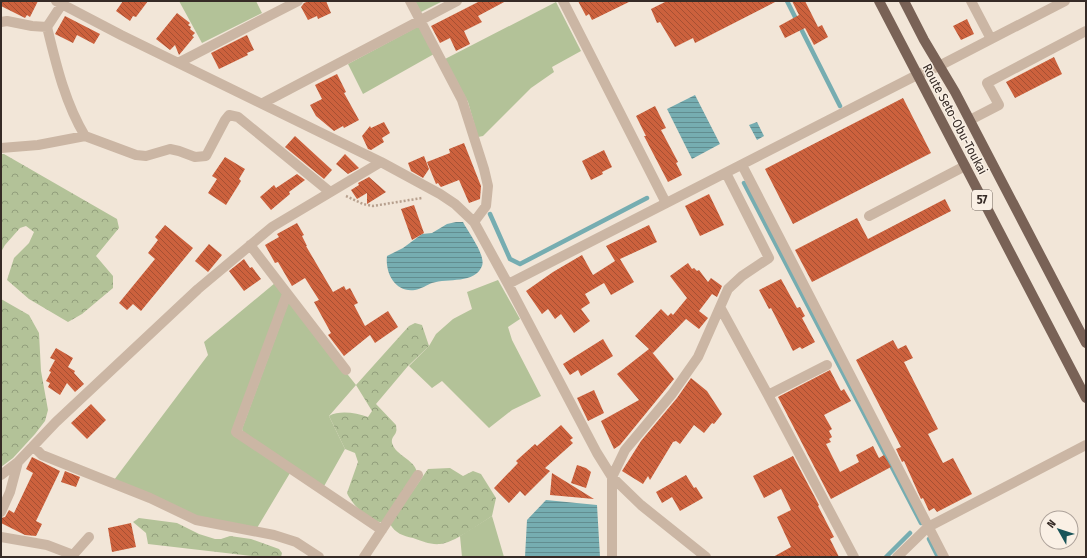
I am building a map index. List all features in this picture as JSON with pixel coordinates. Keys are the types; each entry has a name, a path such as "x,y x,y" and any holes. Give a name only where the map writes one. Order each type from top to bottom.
{"main road":[{"name":"Route Seto-Obu-Toukai","path":"879,1 1086,398"},
{"name":"Route Seto-Obu-Toukai","path":"904,1 924,40 970,120 1086,343"}],"street":[{"path":"178,63 298,1"},
{"path":"410,1 462,100 484,169 488,186 486,206 474,222"},
{"path":"262,104 457,1"},
{"path":"564,1 666,203"},
{"path":"971,1 991,40"},
{"path":"508,284 917,75 939,66 991,40 1065,1"},
{"path":"85,136 76,120 65,93 47,26 61,2 178,63 381,162 440,194 455,204 474,222 597,453 612,477 641,505 706,557"},
{"path":"1,22 7,21 32,26 47,26"},
{"path":"970,120 999,105 987,83 1086,32"},
{"path":"1,148 38,145 85,136 136,154 146,156 170,149 195,157 206,156 229,115 238,117 331,191"},
{"path":"1,474 18,462 56,422 198,289 250,245 272,227 381,162"},
{"path":"742,165 944,557"},
{"path":"869,216 965,166"},
{"path":"612,557 612,477 625,450 672,394 698,358 728,289 742,276 769,258 726,173"},
{"path":"250,245 346,370"},
{"path":"287,294 236,432 382,530"},
{"path":"720,307 854,557"},
{"path":"768,395 827,364"},
{"path":"897,557 928,527 1086,445"},
{"path":"33,446 42,455 150,498 196,520 274,535 296,542 319,557"},
{"path":"1,512 10,492 18,462"},
{"path":"364,557 418,475"},
{"path":"1,537 47,545 73,555 89,537"}],"path":[{"path":"331,191 363,204 373,206 440,194"}],"green space":[{"path":"179,1 256,1 262,13 202,43"},
{"path":"415,1 443,1 421,12"},
{"path":"556,2 581,51 552,67 554,72 531,88 483,136 478,137 468,102 445,59"},
{"path":"419,26 434,54 363,94 348,64"},
{"path":"1,154 4,154 117,219 119,228 96,256 113,276 113,288 82,314 68,322 29,299 7,280 14,258 29,243 34,232 26,226 20,228 5,245 1,252"},
{"path":"498,280 520,319 508,327 512,340 541,396 512,410 489,428 442,381 432,388 409,366 429,346 436,334 453,319 472,309 467,292"},
{"path":"275,283 284,295 234,425 290,473 257,528 201,518 114,480 208,355 204,342"},
{"path":"1,299 29,315 39,333 41,371 48,410 45,421 35,434 13,458 1,467"},
{"path":"289,301 356,385 329,416 345,449 323,488 243,432 242,429"},
{"path":"415,323 422,325 429,346 408,366 376,404 396,425 396,433 392,441 394,447 412,464 417,472 383,522 378,522 367,517 347,493 358,462 355,453 345,449 329,416 338,413 348,413 368,417 372,411 356,385 409,326"},
{"path":"450,468 463,476 473,471 481,474 496,498 492,516 452,541 440,544 430,543 406,536 394,530 390,524 428,469"},
{"path":"492,516 504,557 462,557 460,536"},
{"path":"139,518 177,523 199,534 215,539 230,536 251,539 279,549 282,553 281,557 261,557 148,544 146,533 133,522"}],"water":[{"path":"695,95 720,144 692,159 667,109"},
{"path":"757,122 764,136 757,140 749,125"},
{"path":"463,222 479,250 483,261 478,272 467,278 432,283 415,290 408,290 397,285 390,275 387,256 403,248 422,234 432,233 447,224"},
{"path":"546,500 597,505 600,557 525,557 527,520"}],"building":[{"path":"1,1 38,1 30,17 27,15 25,18 1,6"},
{"path":"123,1 148,1 136,17 133,16 130,21 116,11"},
{"path":"309,1 326,1 331,13 318,19 317,16 308,20 301,7 304,3"},
{"path":"480,1 506,1 478,16 482,22 464,31 470,44 456,51 450,38 440,43 431,26"},
{"path":"578,1 631,1 592,20 589,14 586,16"},
{"path":"667,1 777,1 695,43 693,38 675,47 660,22 657,23 651,9"},
{"path":"792,1 805,1 818,27 822,25 828,37 814,45 805,28 785,38 779,26 799,15"},
{"path":"177,13 190,23 188,25 191,27 190,29 195,33 192,36 194,37 179,55 175,45 170,50 156,39"},
{"path":"65,16 100,34 94,44 77,35 73,43 55,34"},
{"path":"967,19 974,34 961,40 953,26"},
{"path":"247,35 254,50 247,53 248,55 219,69 211,53"},
{"path":"1054,57 1062,74 1015,98 1006,82"},
{"path":"337,74 346,92 344,93 359,120 344,128 343,126 334,131 316,116 310,105 322,99 315,85"},
{"path":"903,98 931,153 793,224 765,169"},
{"path":"655,106 666,128 661,130 678,162 676,163 682,175 668,182 644,136 646,136 636,116"},
{"path":"384,122 390,133 382,138 384,142 371,150 368,149 362,136 370,126 371,128"},
{"path":"295,136 332,170 324,179 285,147"},
{"path":"464,143 481,186 480,199 469,203 459,180 441,187 438,183 436,184 427,162 450,153 449,149"},
{"path":"604,150 612,167 602,172 603,174 591,180 582,161"},
{"path":"345,154 359,168 348,174 336,164"},
{"path":"424,156 429,169 423,178 411,171 408,163"},
{"path":"225,157 245,169 239,179 241,181 226,205 208,193 217,179 212,176"},
{"path":"297,174 305,180 289,192 290,194 271,210 260,197 274,185 276,188"},
{"path":"369,177 386,192 367,204 367,193 357,199 351,190 359,185 358,183"},
{"path":"709,194 724,225 700,236 685,206"},
{"path":"945,199 951,211 812,282 795,250 857,218 868,239"},
{"path":"414,205 424,233 412,240 401,209"},
{"path":"297,223 304,235 302,236 306,246 333,292 344,286 346,290 350,288 358,303 354,305 365,326 388,311 398,327 375,343 370,335 344,356 328,335 331,333 314,302 319,300 305,278 292,286 278,262 275,263 265,245 279,237 277,234"},
{"path":"165,225 193,248 141,311 133,304 127,310 119,303 155,259 148,253 158,240 155,237"},
{"path":"649,225 657,242 620,259 634,282 611,295 604,283 585,294 590,303 581,309 590,321 574,333 561,314 555,319 548,309 542,314 526,291 553,272 582,255 593,275 615,261 606,246"},
{"path":"209,244 222,255 208,272 195,261"},
{"path":"244,259 250,268 252,267 261,279 244,291 229,271"},
{"path":"688,263 692,269 694,268 697,271 699,270 708,282 711,278 722,286 717,297 712,294 699,311 708,318 699,329 686,319 653,353 651,351 674,379 620,445 614,449 601,421 639,400 617,374 649,349 635,336 661,309 668,316 671,313 673,315 687,298 670,276"},
{"path":"781,279 797,308 800,307 805,316 802,318 815,342 802,349 800,347 793,351 771,308 769,309 759,290"},
{"path":"603,339 613,356 581,376 578,370 570,375 563,364"},
{"path":"893,340 898,349 906,345 913,358 904,362 938,429 928,434 943,463 953,458 972,494 937,512 934,508 929,511 923,498 921,499 904,461 902,462 896,449 901,447 856,360"},
{"path":"56,348 73,358 68,367 75,371 74,373 84,384 75,392 67,383 60,395 48,387 50,383 46,381 55,360 50,358"},
{"path":"830,370 841,391 844,389 851,401 824,415 832,429 829,431 832,437 829,439 831,442 826,444 840,472 859,462 856,455 873,446 879,458 884,455 891,467 831,499 778,397"},
{"path":"691,378 707,391 722,414 704,433 694,425 680,444 676,441 673,442 650,480 648,476 643,484 622,471 641,441 677,398"},
{"path":"594,390 604,413 588,421 577,398"},
{"path":"91,404 106,420 87,439 71,423"},
{"path":"561,425 573,438 570,440 573,443 545,468 550,471 525,496 520,491 509,503 494,488 518,463 516,461 535,444 537,446"},
{"path":"793,456 834,537 830,539 839,557 773,557 791,547 777,517 791,510 781,489 764,498 753,476"},
{"path":"32,457 60,471 36,521 42,524 36,536 25,535 1,523 1,518 5,517 9,510 14,513 33,473 26,469"},
{"path":"577,465 586,468 591,472 586,488 571,483"},
{"path":"65,471 80,477 76,487 61,482"},
{"path":"552,473 594,499 550,495"},
{"path":"686,475 694,488 696,487 703,498 680,511 672,497 662,503 656,492"},
{"path":"131,523 136,547 112,552 108,528"}],"waterway":[{"path":"787,1 840,106"},
{"path":"744,183 921,523"},
{"path":"490,214 510,259 520,264 647,198"},
{"path":"886,557 910,533"},
{"path":"929,539 938,557"}]}
